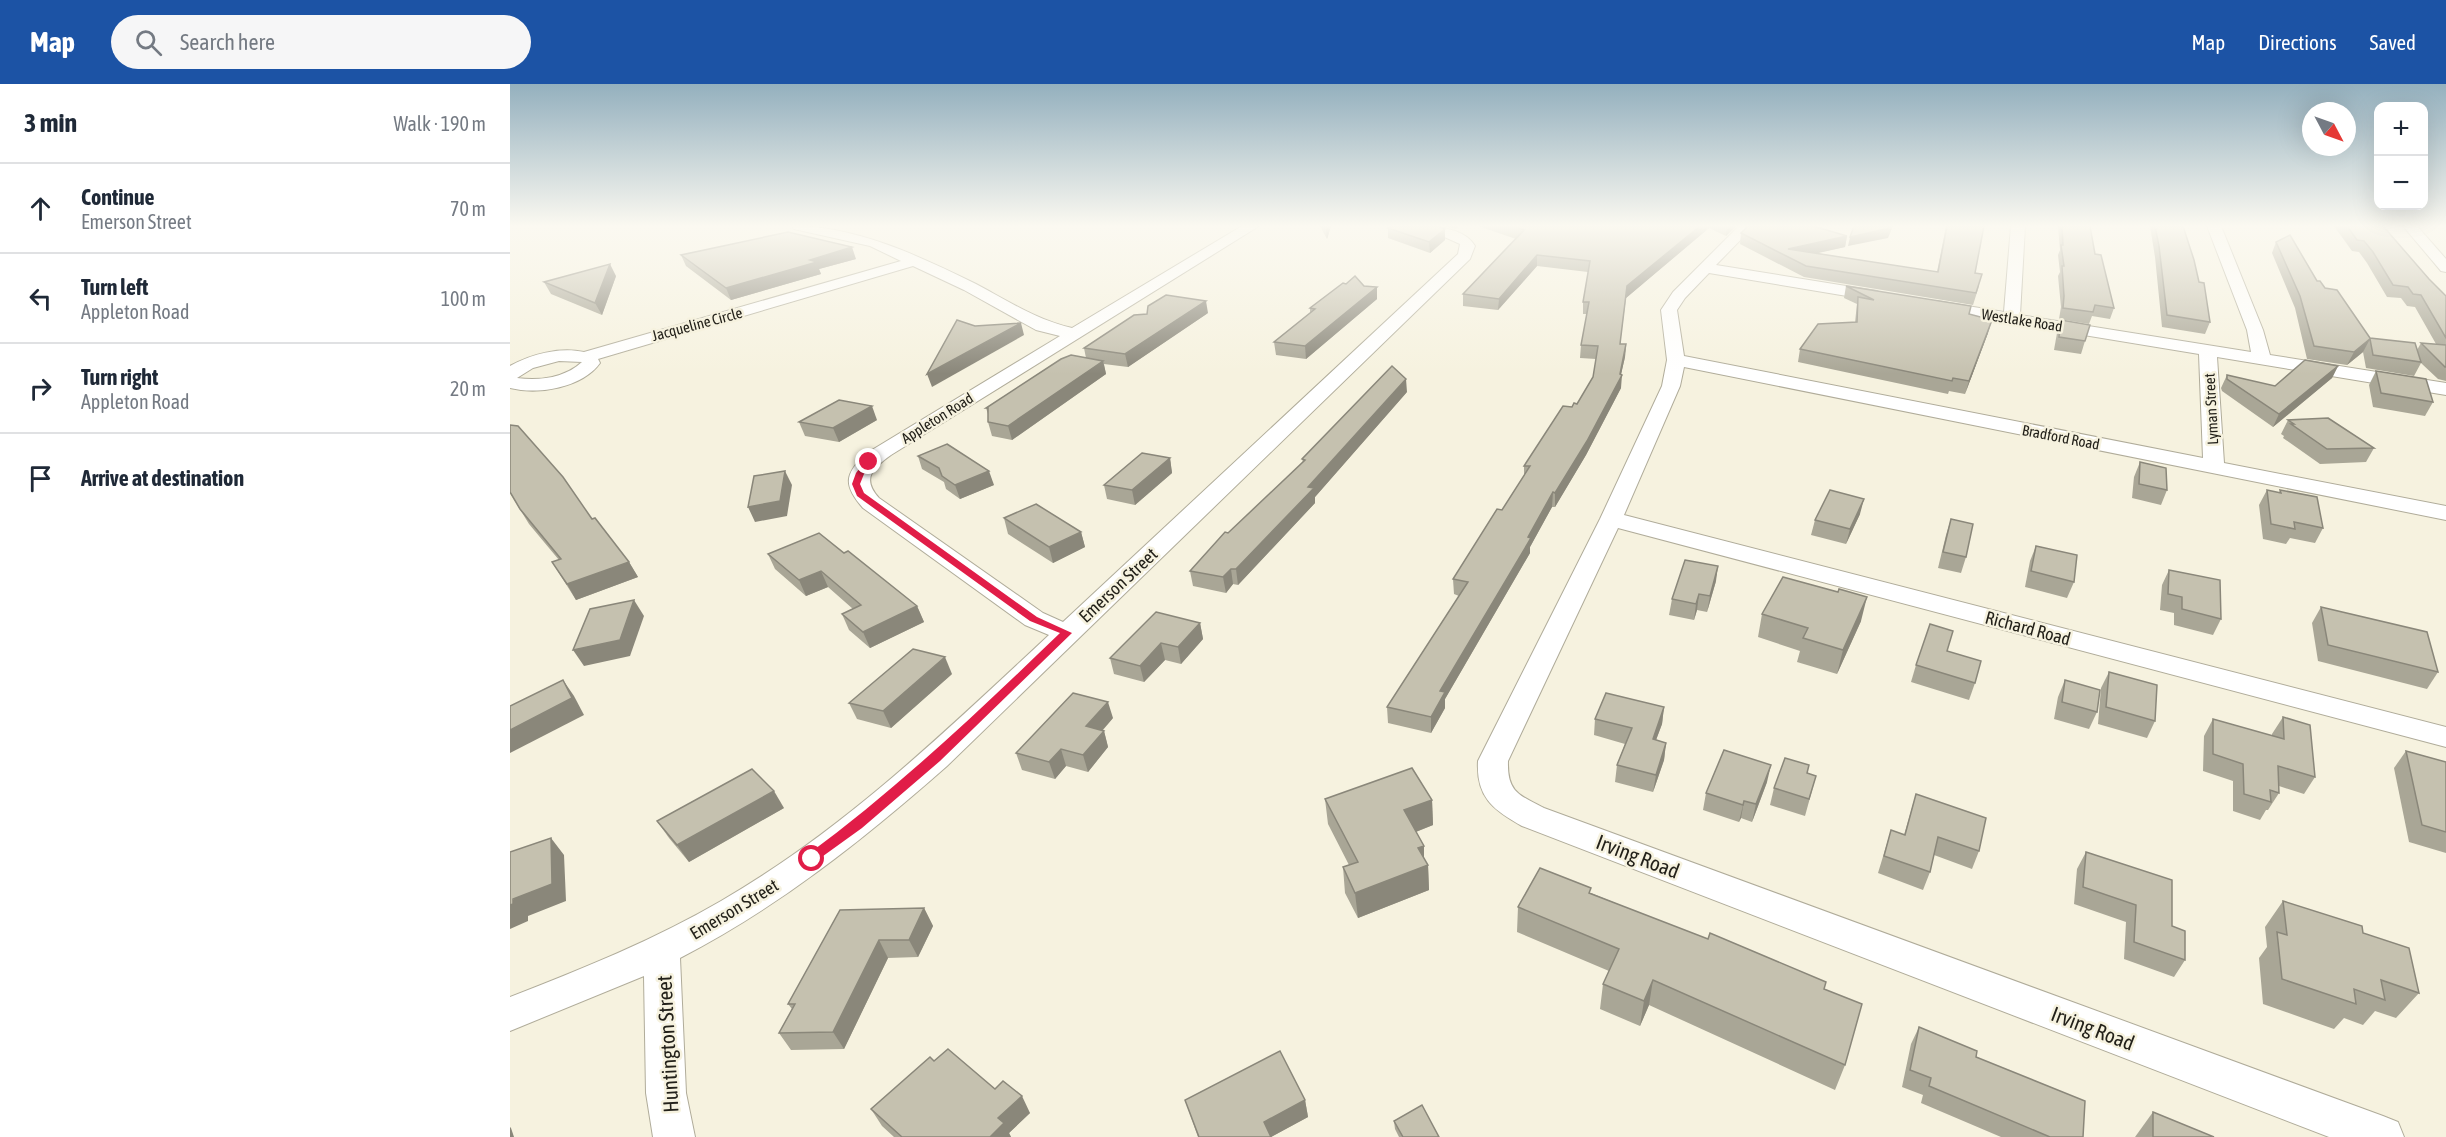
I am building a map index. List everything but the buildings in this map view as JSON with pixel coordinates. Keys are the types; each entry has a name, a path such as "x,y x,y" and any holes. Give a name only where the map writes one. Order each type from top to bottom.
{"street":[{"name":"Jacqueline Circle","path":"510,375 527,365 549,359 585,357 867,275"},
{"path":"941,275 1042,326 1074,334"},
{"name":"Appleton Road","path":"1067,633 1049,627 1024,612 871,503 860,494 856,484 860,473 869,462 885,450 1171,275"},
{"name":"Emerson Street","path":"510,1014 662,951 740,908 858,825 936,758 1446,275"},
{"name":"Irving Road","path":"1698,275 1679,295 1669,310 1676,360 1671,386 1611,519 1493,760 1491,778 1498,793 1513,806 1533,817 2383,1137"},
{"path":"1749,275 1894,299"},
{"path":"2012,318 2015,275"},
{"path":"2233,275 2255,330 2262,360"},
{"name":"Westlake Road","path":"1918,303 2446,389"},
{"name":"Lyman Street","path":"2208,351 2214,467"},
{"path":"510,382 535,384 567,378 589,367 590,359 585,357"},
{"name":"Bradford Road","path":"1676,360 2446,513"},
{"name":"Richard Road","path":"1611,519 2446,737"},
{"name":"Huntington Street","path":"662,951 666,1093 674,1137"}],"route":[{"path":"812,859 858,825 936,758 1067,633 1034,619 860,494 856,484 860,473 869,462"}]}
